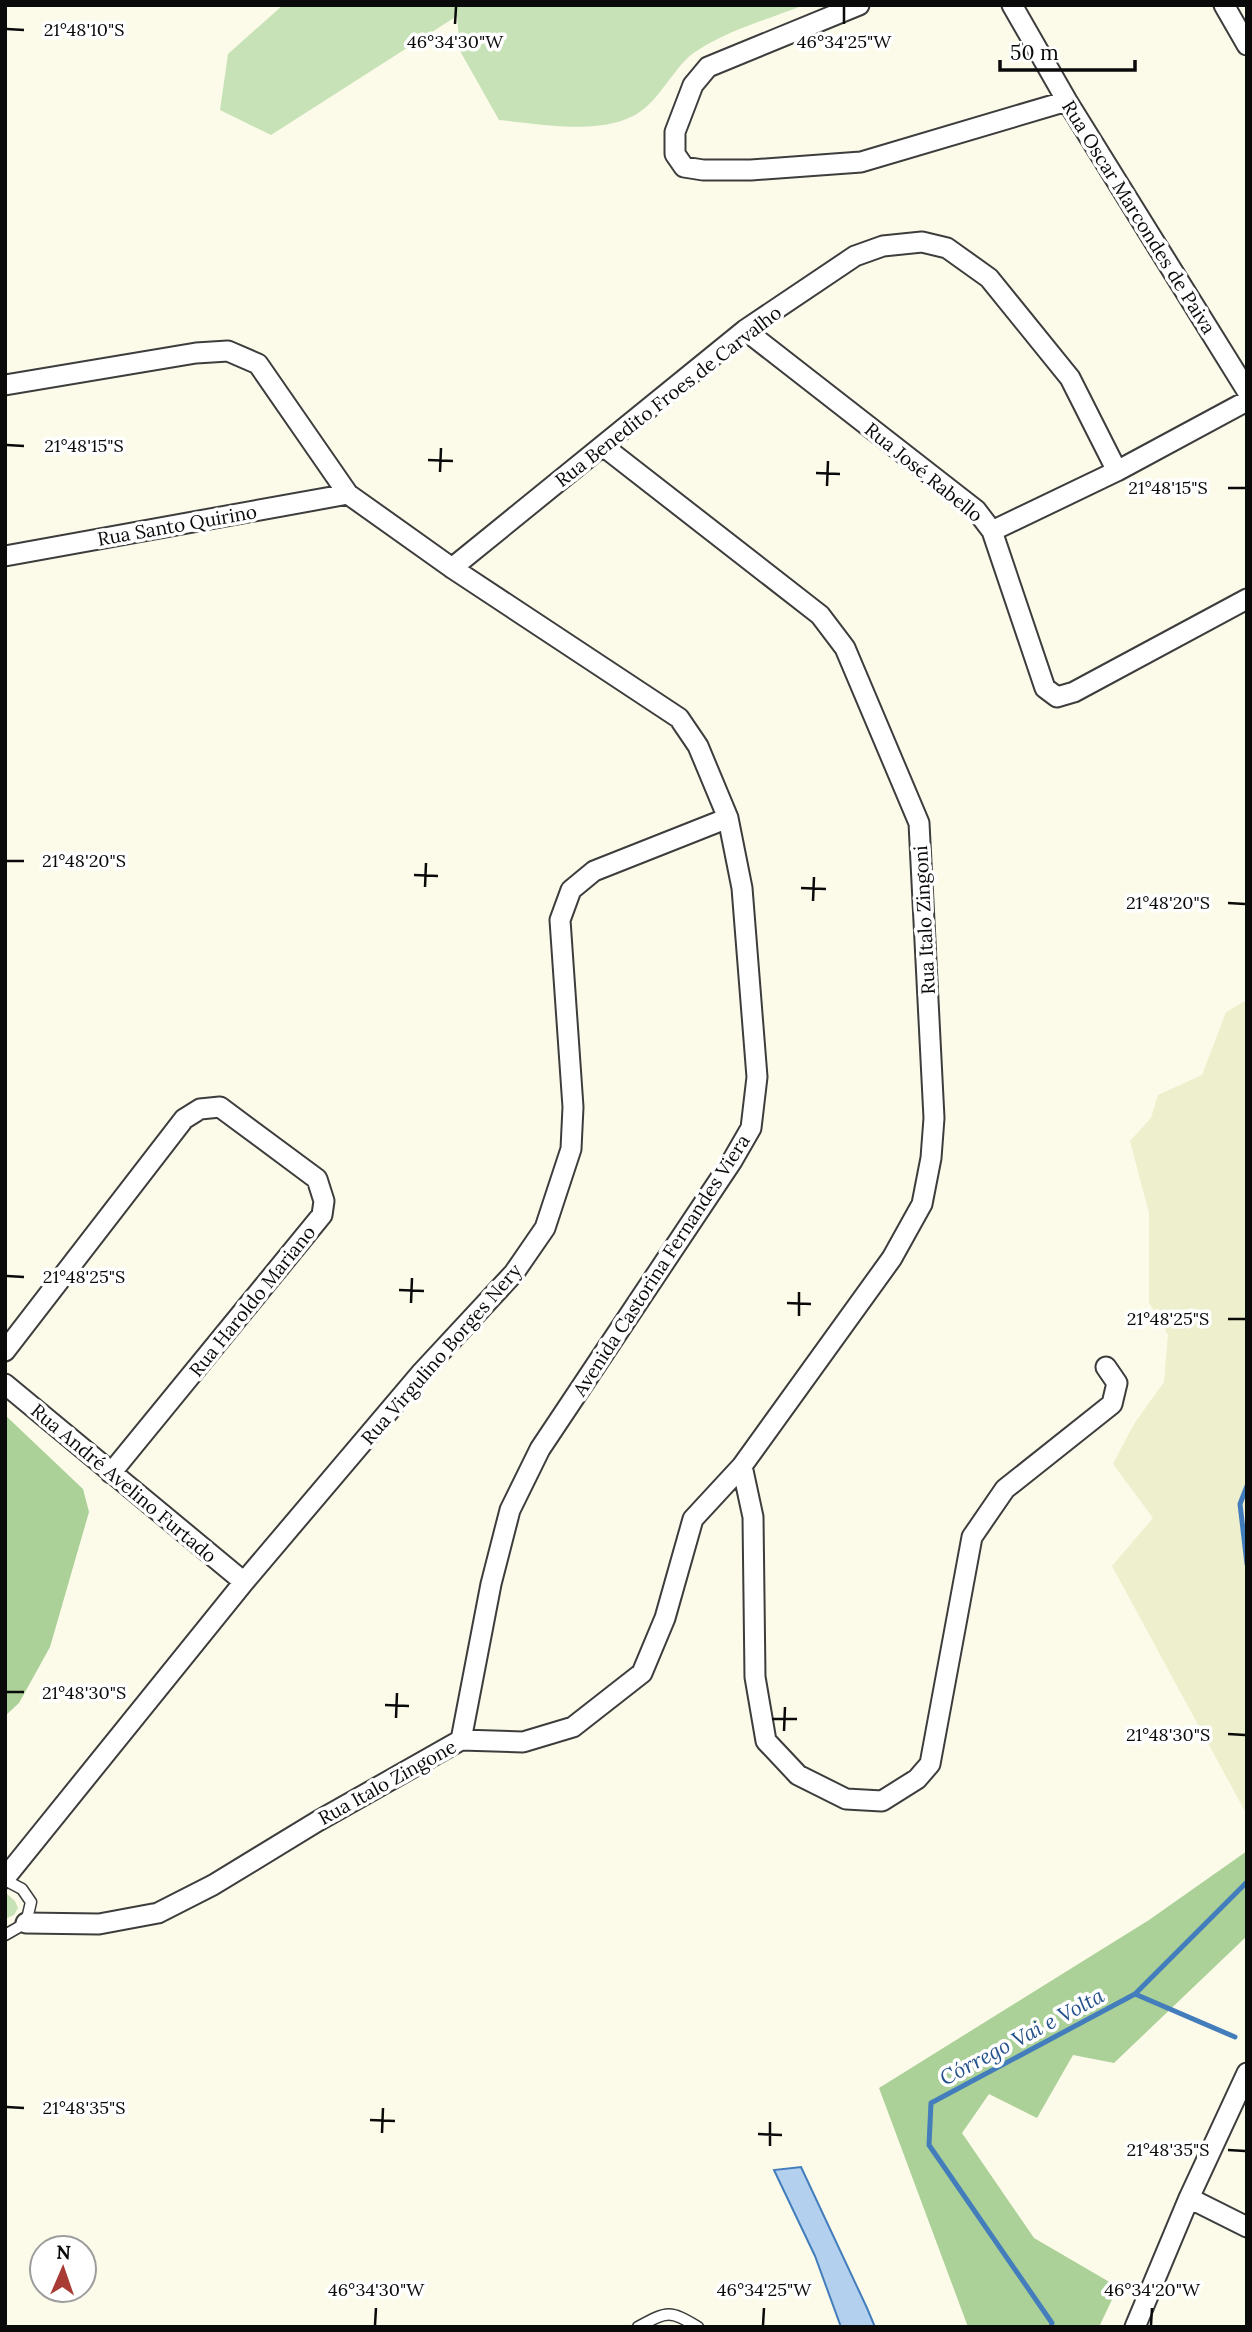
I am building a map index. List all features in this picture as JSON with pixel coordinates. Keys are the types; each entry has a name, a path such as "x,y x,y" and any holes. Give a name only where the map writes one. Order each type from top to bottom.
{"street":[{"path":"859,5 708,67 694,85 675,132 675,154 684,167 703,170 751,170 861,162 1067,101"},
{"name":"Rua Oscar Marcondes de Paiva","path":"1012,5 1067,101 1247,391"},
{"path":"1224,5 1247,45"},
{"name":"Rua Benedito Froes de Carvalho","path":"452,568 745,330 855,256 883,246 922,242 947,248 989,278 1070,378 1117,471"},
{"name":"Rua José Rabello","path":"745,330 976,510 992,531 1045,688 1056,697 1074,692 1247,599"},
{"name":"Avenida Castorina Fernandes Viera","path":"5,384 196,353 228,351 258,364 348,494 452,568 679,718 698,746 728,818 742,888 757,1077 751,1128 732,1161 540,1449 526,1476 510,1510 491,1584 461,1740"},
{"path":"992,531 1117,471 1247,401"},
{"name":"Rua Italo Zingoni","path":"603,446 820,615 845,648 919,823 934,1118 931,1158 922,1204 892,1258 742,1466"},
{"name":"Rua Santo Quirino","path":"5,556 348,494"},
{"name":"Rua Virgulino Borges Nery","path":"5,1879 244,1581 422,1372 514,1273 545,1228 571,1150 573,1107 560,920 571,890 594,871 728,818"},
{"name":"Rua Haroldo Mariano","path":"5,1351 184,1119 200,1109 220,1107 317,1180 324,1201 322,1215 111,1473"},
{"path":"742,1466 753,1517 755,1677 765,1741 798,1775 846,1800 882,1801 916,1779 930,1764 972,1537 1005,1489 1112,1404 1117,1383 1105,1367"},
{"name":"Rua André Avelino Furtado","path":"5,1384 244,1581"},
{"name":"Rua Italo Zingone","path":"26,1923 99,1924 158,1913 212,1885 461,1740 523,1742 573,1727 642,1673 665,1618 693,1518 742,1466"},
{"path":"1135,2327 1189,2198 1247,2073"},
{"path":"1189,2198 1247,2227"}],"lane":[{"name":"Rua Virgulino Borges Nery","path":"5,1879 22,1889 31,1902 26,1923"},
{"path":"5,1935 26,1923"},
{"path":"638,2327 658,2316 675,2314 698,2327"}],"green space":[{"path":"283,5 804,5 735,31 695,52 652,102 630,117 613,123 575,127 499,120 460,51 457,16 271,135 220,110 228,54"},
{"path":"1247,1000 1247,1815 1112,1566 1153,1518 1113,1464 1134,1424 1164,1382 1168,1335 1149,1302 1149,1213 1130,1141 1151,1118 1158,1095 1202,1075 1226,1012"},
{"path":"5,1415 83,1489 89,1512 50,1647 19,1703 5,1716"},
{"path":"1247,1851 1247,1936 1114,2063 1073,2055 1037,2118 989,2094 962,2133 1034,2238 1118,2287 1099,2327 968,2327 879,2088 1149,1920"},
{"path":"5,1892 18,1908 14,1915 5,1919"}],"water":[{"path":"801,2167 875,2327 841,2327 815,2256 774,2170"}],"waterway":[{"name":"Córrego Vai e Volta","path":"1247,1486 1240,1504 1247,1564"},
{"name":"Córrego Vai e Volta","path":"1051,2327 1052,2323 929,2145 931,2103 1135,1994 1247,1882"},
{"name":"Córrego Vai e Volta","path":"1135,1994 1235,2037"}]}
